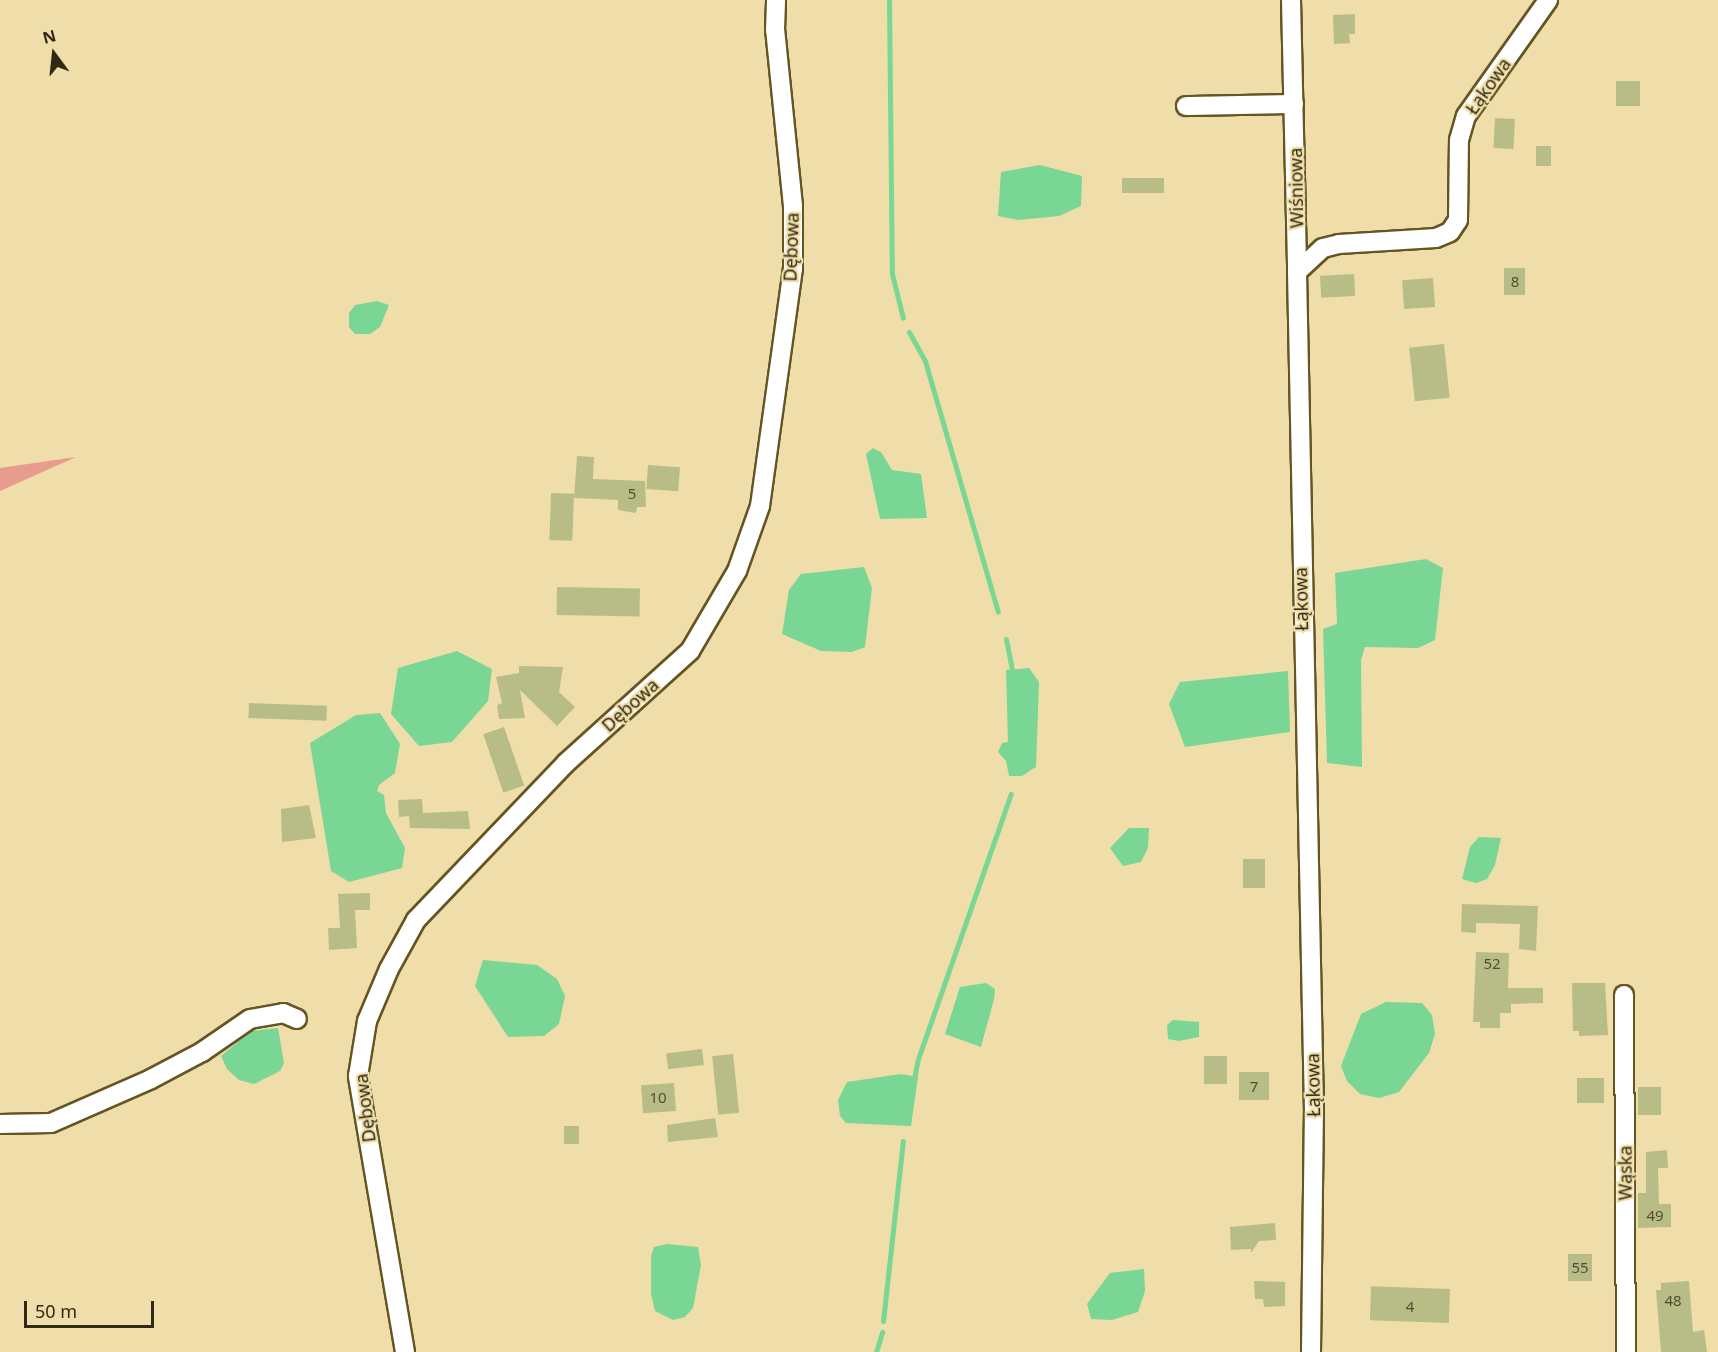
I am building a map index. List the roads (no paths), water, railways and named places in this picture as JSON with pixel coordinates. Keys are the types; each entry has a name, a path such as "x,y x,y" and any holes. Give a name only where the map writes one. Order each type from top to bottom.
{"street":[{"name":"Dębowa","path":"405,1352 358,1076 368,1022 389,969 416,920 566,763 690,651 737,571 760,506 793,269 793,206 775,30 776,0"},
{"name":"Wiśniowa","path":"1291,0 1298,272"},
{"name":"Łąkowa","path":"1311,1352 1314,1111 1298,272 1323,249 1339,244 1436,238 1450,232 1458,220 1459,140 1466,116 1548,0"},
{"path":"1186,106 1294,104"},
{"name":"Wąska","path":"1624,995 1626,1352"},
{"path":"0,1124 51,1123 171,1068 250,1019 283,1013 297,1019"}],"waterway":[{"path":"889,0 892,274 903,318"},
{"path":"909,332 925,361 998,612"},
{"path":"1006,639 1013,674"},
{"path":"913,1084 918,1059 1011,794"},
{"path":"883,1321 903,1141"},
{"path":"876,1352 882,1332"}]}
